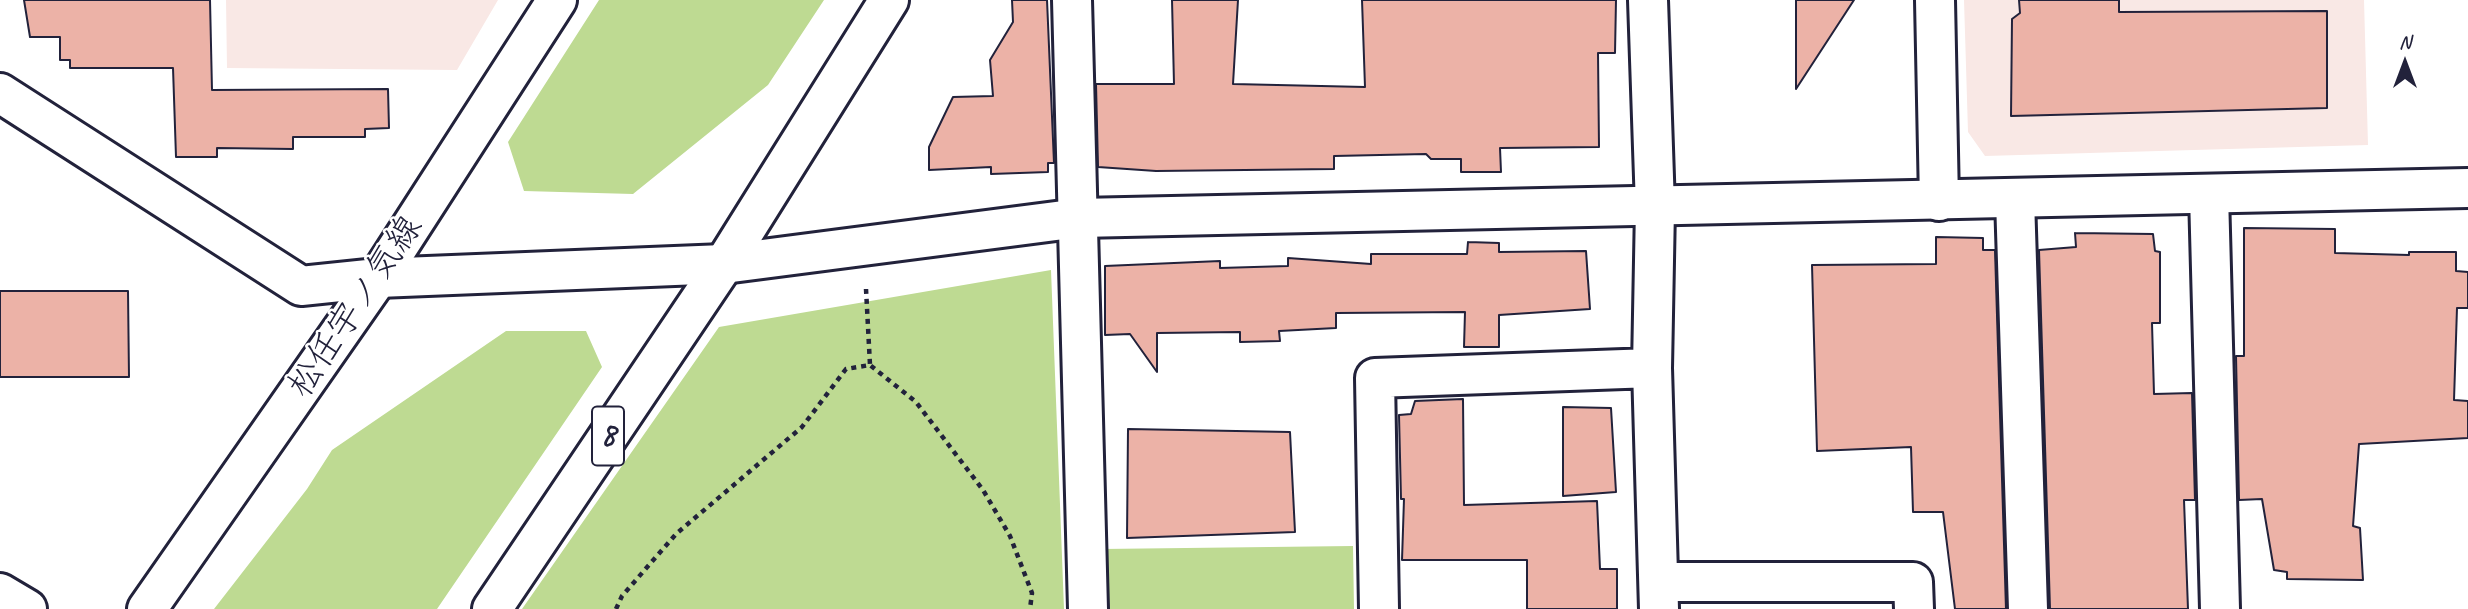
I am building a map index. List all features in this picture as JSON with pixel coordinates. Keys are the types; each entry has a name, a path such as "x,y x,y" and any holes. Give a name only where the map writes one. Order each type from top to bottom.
{"street":[{"name":"松任宇ノ気線","path":"147,609 378,278 557,0"},
{"name":"8","path":"492,609 724,264 889,0"},
{"path":"1072,0 1088,609"},
{"path":"1648,0 1655,207 1652,368 1659,595 1913,582 1914,609"},
{"path":"1935,0 1939,201"},
{"path":"1,97 302,286 378,278 724,264 1079,218 2468,188"},
{"path":"2209,194 2220,609"},
{"path":"2015,199 2028,609"},
{"path":"1379,609 1374,378 1652,368"},
{"path":"0,593 26,609"}],"path":[{"path":"864,245 870,365"},
{"path":"616,609 622,596 676,534 802,427 846,369 870,365 916,402 983,490 1010,536 1032,593 1030,609"}],"shaded area":[{"path":"226,0 498,0 457,70 227,68"},
{"path":"1964,0 2364,0 2368,145 1985,156 1968,132"}],"green space":[{"path":"599,0 824,0 768,85 633,194 524,191 508,142"},
{"path":"1051,270 1064,609 522,609 719,327"},
{"path":"506,331 586,331 602,367 437,609 214,609 307,489 332,450"},
{"path":"1353,546 1354,609 1101,609 1102,549"}],"building":[{"path":"24,0 210,0 212,90 388,89 389,128 365,129 365,137 293,137 293,149 217,148 217,157 176,157 173,68 70,68 70,60 60,60 60,37 30,37"},
{"path":"1012,0 1047,0 1054,163 1048,163 1048,172 991,174 991,167 929,170 929,147 953,97 993,96 990,60 1013,22"},
{"path":"1172,0 1238,0 1233,84 1365,87 1362,0 1616,0 1615,53 1598,53 1599,147 1500,148 1501,172 1461,172 1461,159 1431,159 1426,154 1334,156 1334,169 1156,171 1098,167 1096,84 1174,84"},
{"path":"1796,0 1854,0 1796,89"},
{"path":"2019,0 2119,0 2119,12 2327,11 2327,108 2011,116 2012,19 2020,13"},
{"path":"2244,228 2335,229 2335,253 2409,255 2409,252 2456,252 2456,271 2468,272 2468,308 2457,308 2454,400 2468,401 2468,438 2359,444 2353,526 2360,528 2363,580 2287,579 2287,572 2274,570 2262,499 2239,500 2236,356 2244,356"},
{"path":"2075,233 2153,234 2155,251 2160,252 2160,323 2152,323 2154,394 2192,393 2195,500 2184,500 2188,609 2050,609 2039,250 2076,247"},
{"path":"1936,237 1983,238 1983,250 1995,250 2006,609 1955,609 1943,512 1913,512 1911,447 1817,451 1812,265 1936,264"},
{"path":"1468,242 1499,243 1499,252 1586,251 1590,309 1499,315 1499,347 1464,347 1465,312 1336,313 1336,328 1279,331 1280,341 1240,342 1240,332 1157,333 1157,372 1130,334 1105,335 1105,266 1220,261 1220,268 1288,266 1288,258 1371,264 1371,254 1467,254"},
{"path":"0,291 128,291 129,377 0,377"},
{"path":"1463,399 1464,505 1597,501 1600,569 1617,569 1617,609 1527,609 1527,560 1402,560 1404,499 1401,499 1399,415 1411,414 1415,401"},
{"path":"1563,407 1611,408 1616,492 1563,496"},
{"path":"1128,429 1290,432 1295,532 1127,538"}]}
